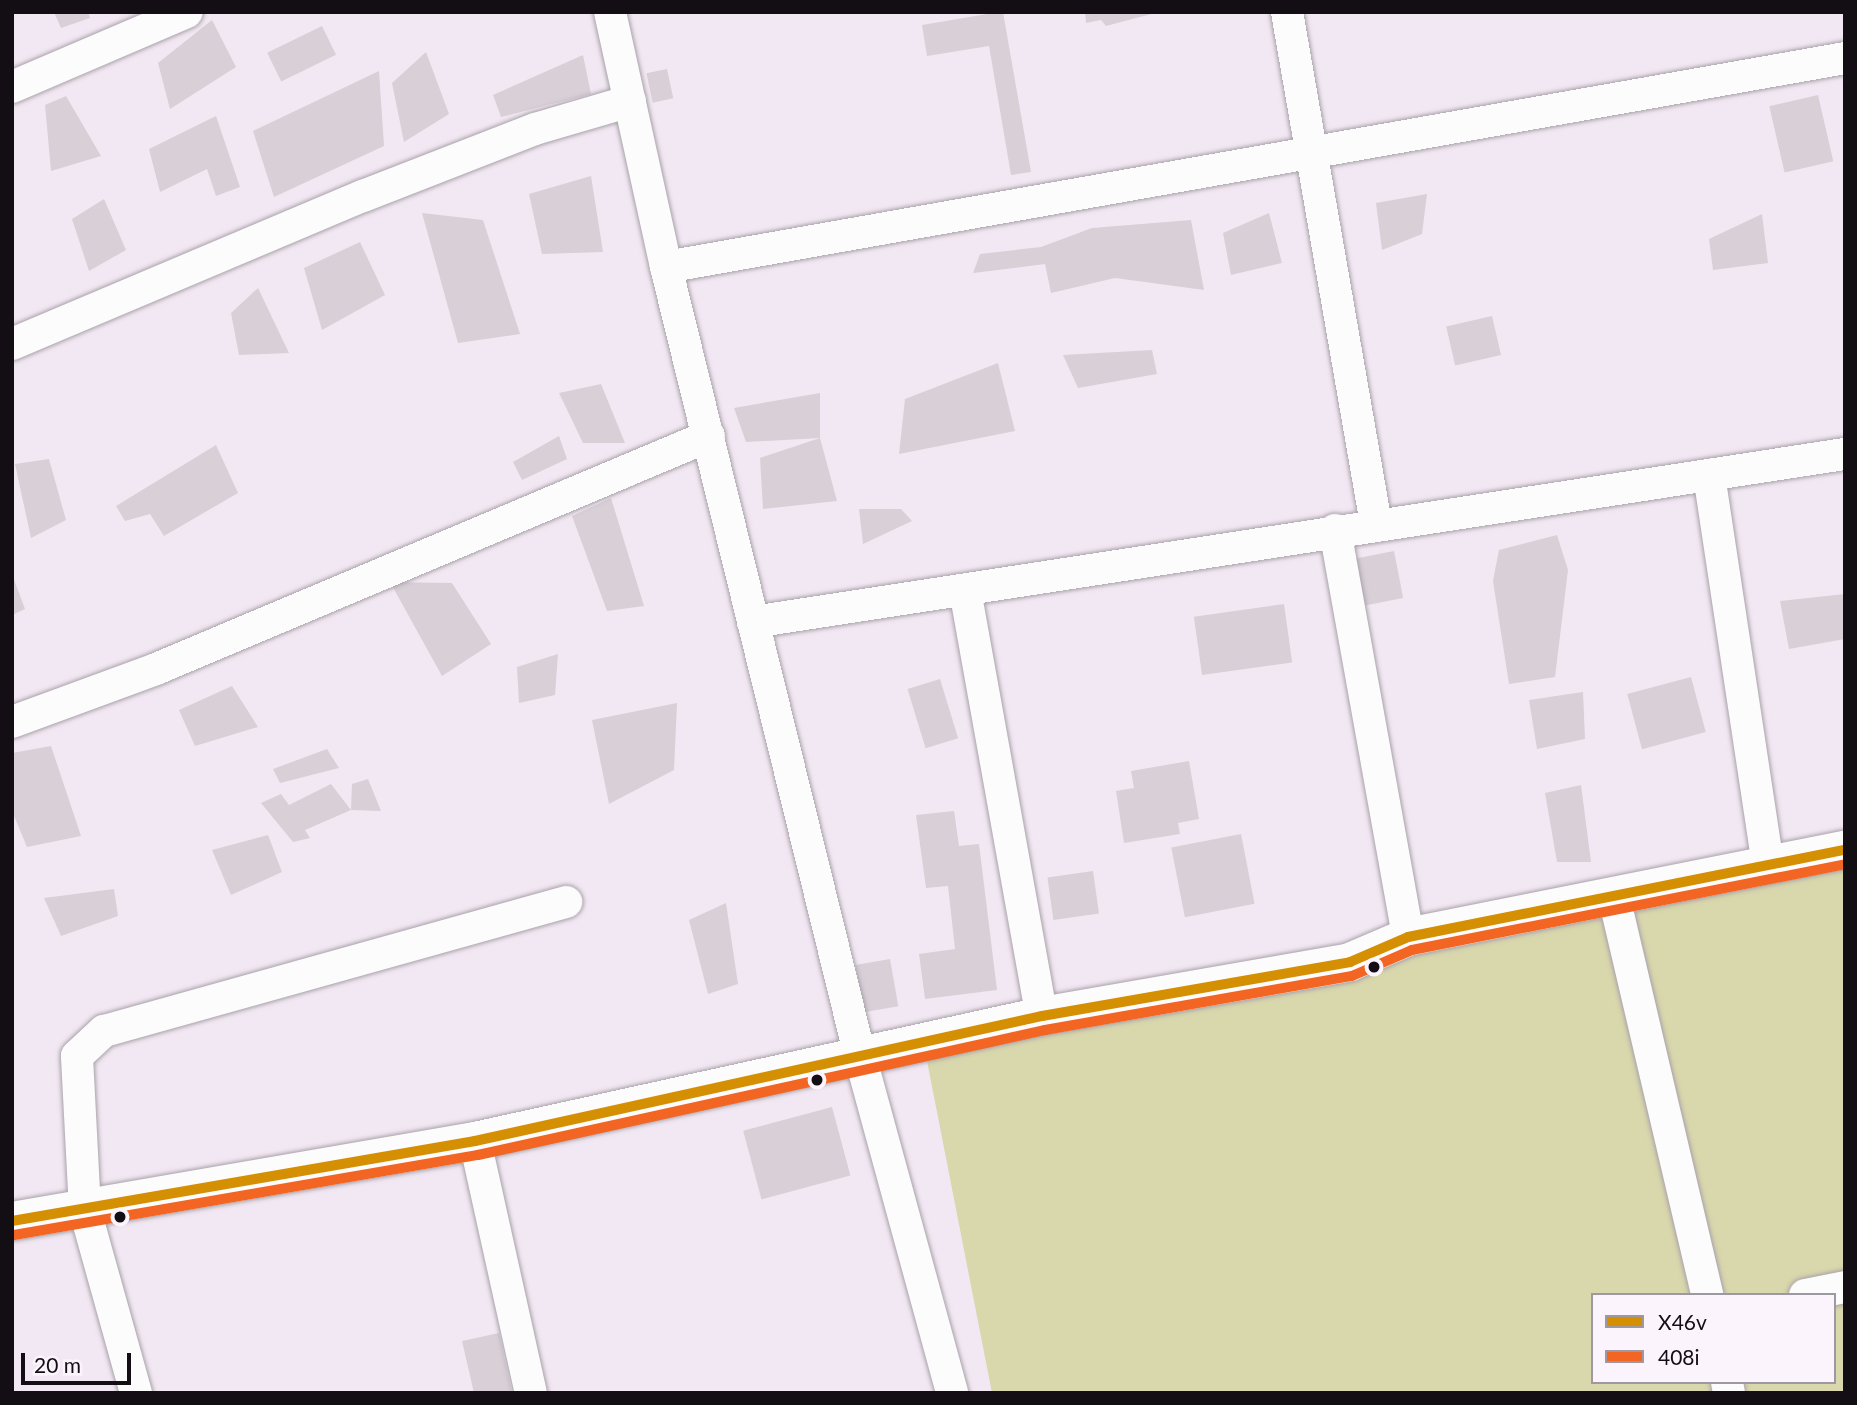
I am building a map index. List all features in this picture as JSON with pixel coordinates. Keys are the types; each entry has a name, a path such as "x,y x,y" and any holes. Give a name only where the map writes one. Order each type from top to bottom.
{"street":[{"path":"12,87 187,12"},
{"path":"610,12 666,267 860,1056 952,1393"},
{"path":"1287,12 1309,156 1376,524"},
{"path":"666,267 1309,156 1845,58"},
{"path":"12,344 375,192 535,129 630,101"},
{"path":"12,722 156,669 709,436"},
{"path":"753,622 1335,530 1845,454"},
{"path":"1709,475 1768,864"},
{"path":"1335,530 1408,937"},
{"path":"965,590 1042,1016"},
{"path":"12,1221 475,1141 1042,1016 1350,962 1408,937 1845,850"},
{"path":"1614,897 1707,1293"},
{"path":"136,1393 85,1210 78,1056 104,1031 566,901"},
{"path":"475,1141 531,1393"},
{"path":"1815,1293 1845,1287"}],"shaded area":[{"path":"1845,836 1845,1393 992,1393 927,1061"}],"building":[{"path":"54,12 88,12 90,18 61,28"},
{"path":"1003,12 1031,172 1011,175 989,46 927,56 922,25"},
{"path":"1085,12 1155,13 1106,26 1101,20 1086,23"},
{"path":"212,20 236,67 170,109 158,63"},
{"path":"322,26 336,55 281,82 267,53"},
{"path":"426,52 449,114 404,142 392,83"},
{"path":"583,55 591,94 501,117 493,95"},
{"path":"667,69 673,98 653,103 646,73"},
{"path":"379,71 384,146 274,197 253,131"},
{"path":"1818,95 1833,161 1785,173 1769,106"},
{"path":"66,96 101,156 51,171 45,105"},
{"path":"216,116 240,187 216,196 207,169 160,192 149,149"},
{"path":"591,176 603,252 542,254 529,194"},
{"path":"1427,194 1422,234 1382,250 1376,203"},
{"path":"104,199 126,250 89,271 72,219"},
{"path":"422,213 483,220 520,334 458,343"},
{"path":"1269,213 1282,263 1231,275 1223,233"},
{"path":"1762,214 1768,263 1713,270 1709,239"},
{"path":"1191,220 1204,290 1115,278 1051,293 1045,264 973,273 980,254 1041,247 1092,228"},
{"path":"360,242 385,295 322,330 304,268"},
{"path":"258,288 289,353 239,355 231,313"},
{"path":"1492,316 1501,355 1455,366 1446,327"},
{"path":"1152,350 1157,374 1078,388 1063,355"},
{"path":"998,363 1015,431 899,454 905,399"},
{"path":"601,384 625,443 583,443 559,393"},
{"path":"820,393 820,438 746,442 734,408"},
{"path":"559,436 567,459 522,480 513,462"},
{"path":"820,438 837,501 763,509 760,458"},
{"path":"216,445 238,493 164,536 150,514 125,521 116,506"},
{"path":"49,459 66,520 31,538 15,464"},
{"path":"611,498 644,606 607,611 572,516"},
{"path":"859,509 901,509 912,521 863,544"},
{"path":"1557,535 1568,570 1555,677 1509,684 1493,581 1499,550"},
{"path":"1394,551 1403,598 1365,606 1356,558"},
{"path":"12,574 25,609 12,615"},
{"path":"390,582 452,583 491,644 442,676"},
{"path":"1845,594 1845,639 1789,649 1780,601"},
{"path":"1284,604 1292,662 1202,675 1194,617"},
{"path":"558,654 555,695 519,703 517,667"},
{"path":"1691,677 1706,732 1642,749 1627,694"},
{"path":"940,679 958,738 926,748 907,689"},
{"path":"232,686 258,727 195,746 179,710"},
{"path":"1583,692 1585,739 1537,749 1529,700"},
{"path":"677,703 674,770 609,804 592,720"},
{"path":"51,746 81,836 27,847 12,811 12,753"},
{"path":"327,749 339,768 280,783 273,769"},
{"path":"1189,761 1199,819 1178,823 1180,834 1124,843 1116,791 1134,788 1131,771"},
{"path":"368,779 381,811 351,810 352,784"},
{"path":"331,784 351,810 305,830 310,838 293,842 261,803 281,794 289,805"},
{"path":"1581,785 1591,862 1557,862 1545,793"},
{"path":"954,811 959,846 979,844 997,990 925,999 919,954 955,949 948,886 926,888 916,815"},
{"path":"1241,834 1255,904 1185,917 1171,848"},
{"path":"268,835 282,872 231,895 212,850"},
{"path":"1093,871 1099,914 1053,920 1047,877"},
{"path":"114,889 118,916 61,936 44,898"},
{"path":"726,903 738,984 708,994 689,920"},
{"path":"890,959 898,1006 864,1012 856,965"},
{"path":"832,1107 850,1176 762,1199 743,1131"},
{"path":"499,1333 512,1393 474,1393 462,1341"}],"transit line":[{"name":"X46v","path":"12,1221 475,1141 1042,1016 1350,962 1408,937 1845,850"},
{"name":"408i","path":"14,1235 478,1155 1045,1030 1352,976 1412,950 1845,864"}]}
